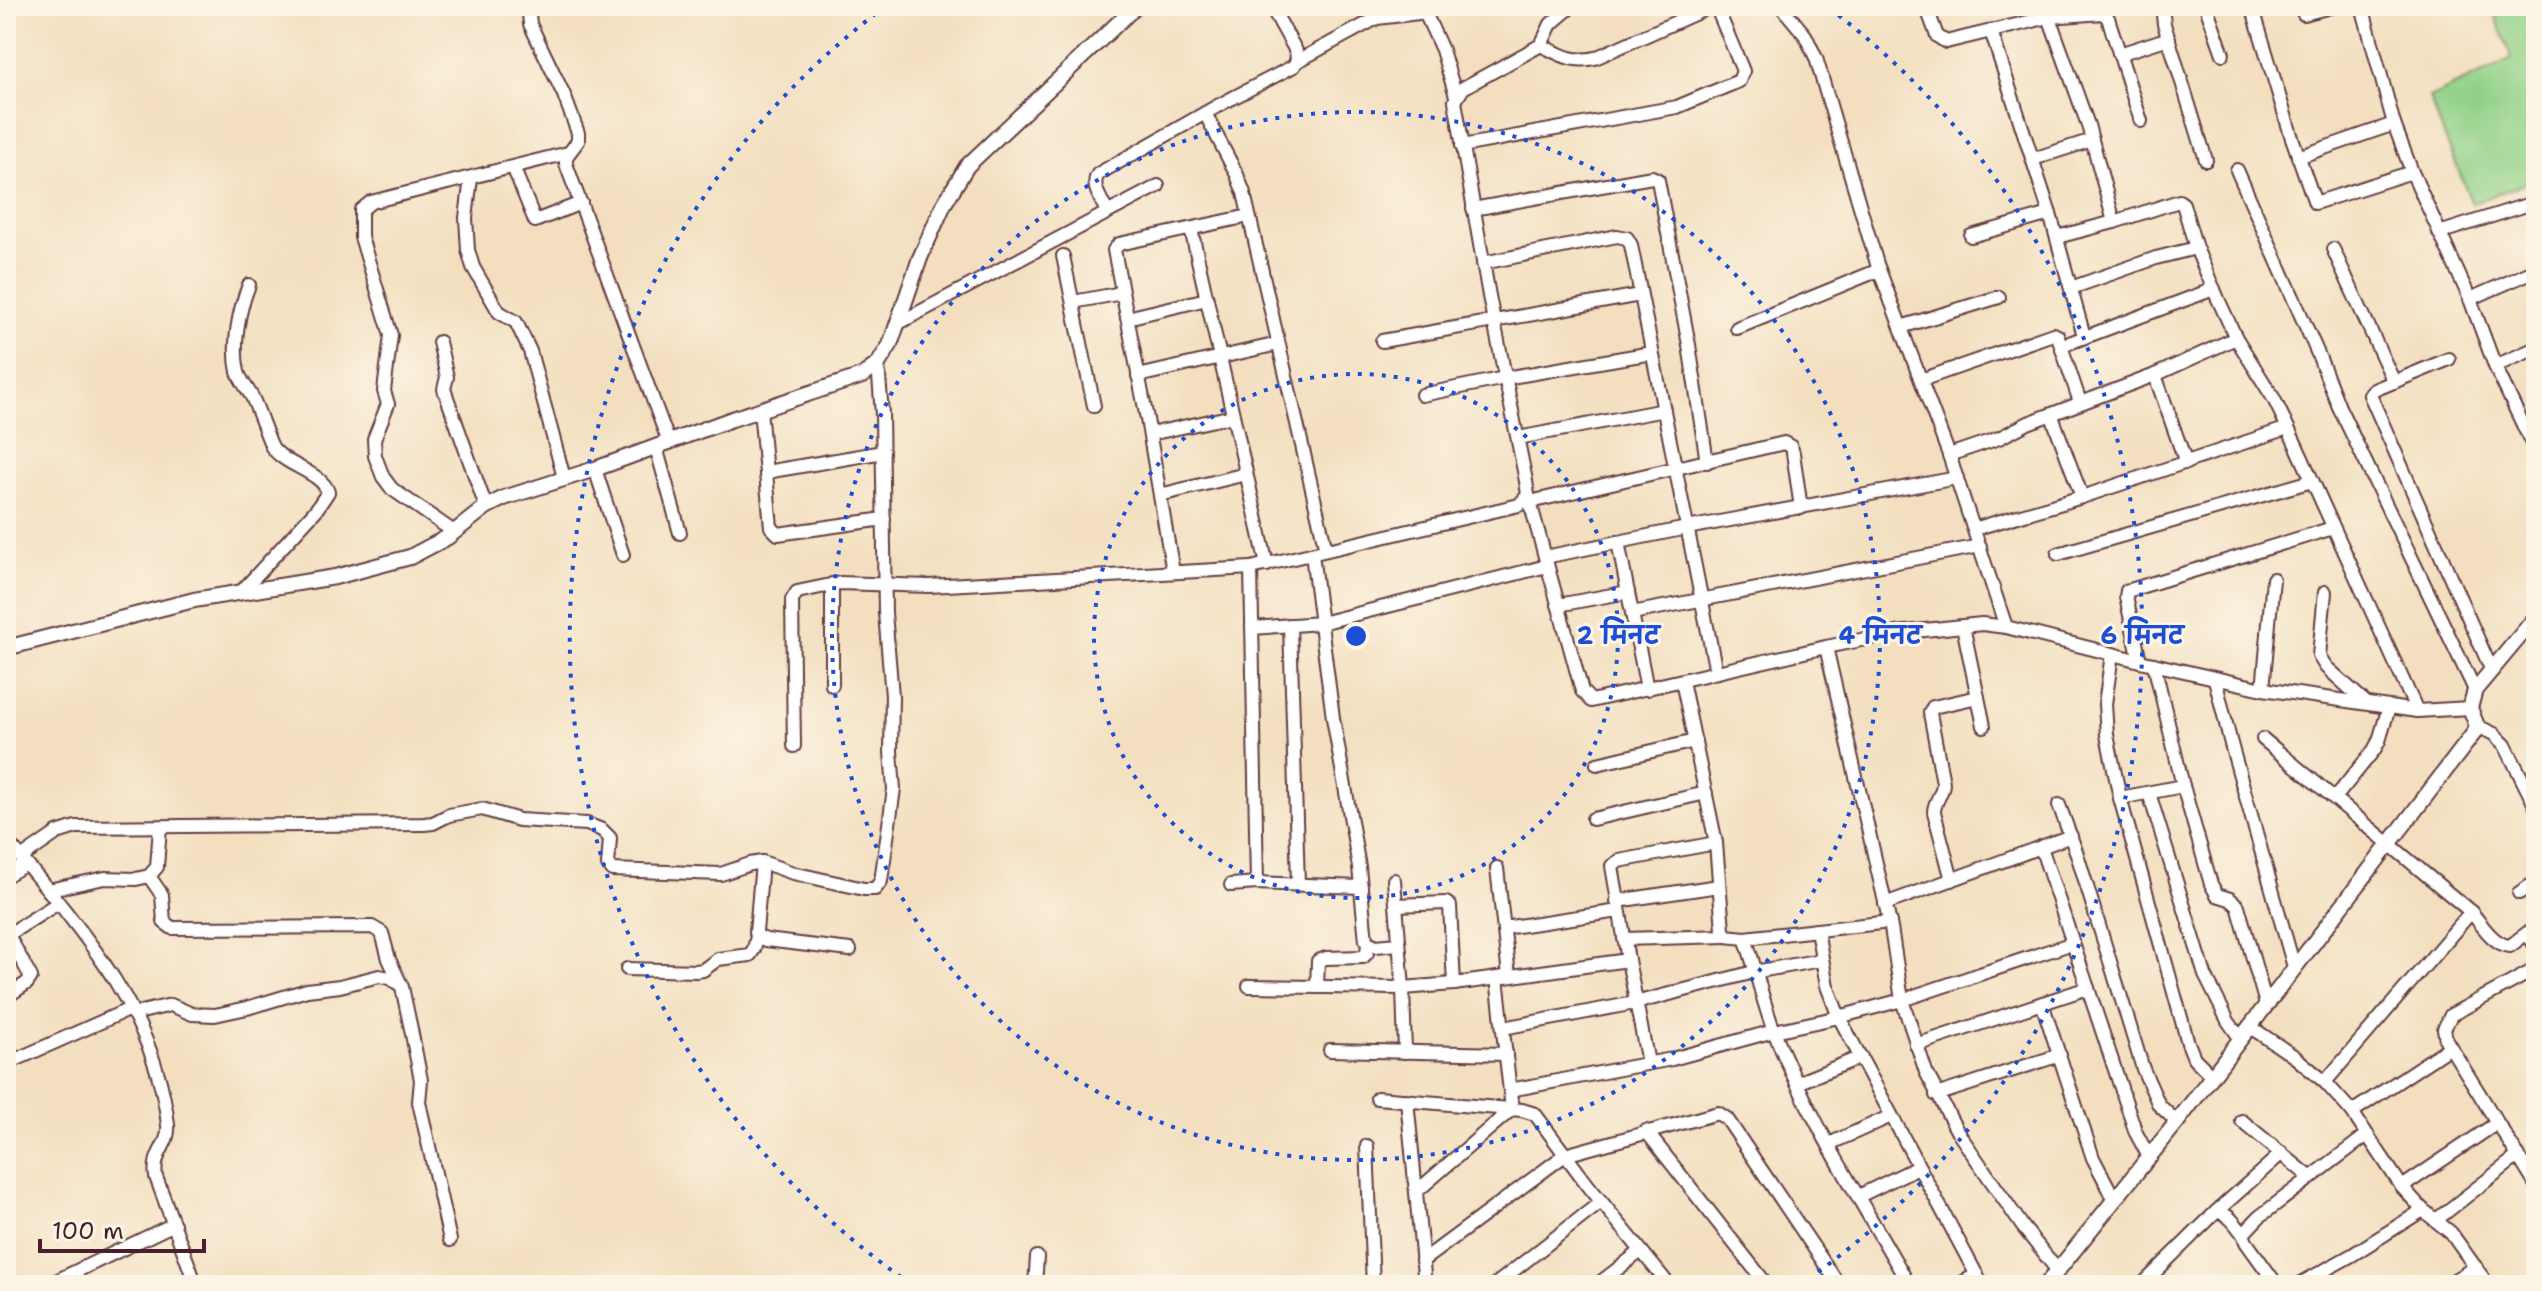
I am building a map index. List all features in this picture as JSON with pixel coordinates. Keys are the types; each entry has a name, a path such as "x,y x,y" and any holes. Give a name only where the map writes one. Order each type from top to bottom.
{"street":[{"path":"454,532 392,489 383,477 375,456 374,439 388,404 384,391 391,335 361,237 360,216 363,207 371,202 568,153 577,144 578,133 564,95 530,24 532,6"},
{"path":"6,648 194,600 335,577 410,557 454,532 486,507 523,490 595,469 862,376 878,364 890,345 920,258 944,204 967,166 1136,6"},
{"path":"1271,6 1296,51 1296,62"},
{"path":"1456,96 1468,85 1541,45 1551,24 1572,6"},
{"path":"1462,146 1677,107 1739,81 1743,71 1714,6 1583,61 1571,60 1541,45"},
{"path":"1781,6 1805,35 1816,58 1879,270 1949,455 2006,627"},
{"path":"1926,6 1937,36 1946,42 2049,17 2106,14 2141,121"},
{"path":"2162,6 2206,160"},
{"path":"2206,6 2223,54"},
{"path":"2252,6 2313,201 2317,204 2412,172"},
{"path":"2299,6 2304,14 2334,6"},
{"path":"2363,6 2394,124 2412,172 2470,299 2495,366 2531,427 2536,452"},
{"path":"1107,212 1094,183 1098,174 1377,18 1426,8 1456,96 1455,107 1473,209 1529,499 1582,691 1591,701 1896,633 1982,624 2006,627 2263,689 2417,711 2470,708"},
{"path":"2049,17 2092,140 2114,222"},
{"path":"1991,31 2050,214 2084,336"},
{"path":"2119,54 2169,38"},
{"path":"1205,113 1237,175 1249,216 1326,550"},
{"path":"2298,157 2394,124"},
{"path":"2033,159 2092,140"},
{"path":"568,153 566,164 663,445 680,533"},
{"path":"513,167 535,221 581,203"},
{"path":"2237,170 2339,407 2475,690"},
{"path":"1473,209 1652,177 1658,180 1707,462"},
{"path":"471,178 465,236 470,258 499,312 516,322 530,351 564,478"},
{"path":"897,324 1158,186"},
{"path":"2057,237 2180,201 2183,204 2196,248 2236,338 2274,399 2417,711"},
{"path":"2439,233 2536,202"},
{"path":"1971,236 2050,214"},
{"path":"1173,572 1150,434 1114,253 1117,245 1249,216"},
{"path":"1191,229 1267,565"},
{"path":"1483,263 1623,236 1631,245 1716,672"},
{"path":"2071,288 2156,258 2196,248"},
{"path":"2333,249 2394,382"},
{"path":"1063,256 1094,406"},
{"path":"1737,328 1879,270"},
{"path":"2470,299 2536,270"},
{"path":"242,591 316,510 328,492 322,482 282,459 275,451 250,392 240,377 237,365 238,321 249,285"},
{"path":"2061,346 2214,289"},
{"path":"1073,302 1122,293"},
{"path":"1382,341 1640,295"},
{"path":"1901,327 1999,297"},
{"path":"1127,318 1207,299"},
{"path":"1921,380 2046,335 2056,335 2080,402"},
{"path":"1949,455 2155,375 2236,338"},
{"path":"439,342 447,377 444,389 486,507"},
{"path":"1138,376 1278,344"},
{"path":"2495,366 2536,348"},
{"path":"1422,395 1652,353"},
{"path":"2449,359 2374,390 2370,397 2492,671"},
{"path":"6,876 68,828 429,824 449,815 482,809 511,819 580,823 602,830 610,838 608,865 612,870 721,874 762,862 793,873 875,889 881,881 894,789 878,364"},
{"path":"2155,375 2186,463"},
{"path":"760,409 771,527 775,533 884,519"},
{"path":"1518,438 1664,410"},
{"path":"1150,434 1233,416"},
{"path":"2052,416 2082,497"},
{"path":"1974,529 2082,497 2288,428"},
{"path":"794,746 792,600 797,592 832,584 929,586 1251,568 1519,505 1529,499 1676,470 1780,443 1787,444 1793,453 1801,508"},
{"path":"766,472 883,452"},
{"path":"595,469 623,555"},
{"path":"1160,495 1246,474"},
{"path":"1252,628 1321,623 1618,542 1957,478"},
{"path":"2058,554 2312,481"},
{"path":"2140,661 2127,591 2333,528"},
{"path":"1618,542 1647,689"},
{"path":"1632,613 1980,546"},
{"path":"1312,554 1333,718 1368,943 1367,953 1363,957 1318,961 1317,987"},
{"path":"1251,568 1257,883"},
{"path":"2263,689 2273,579"},
{"path":"832,584 832,685"},
{"path":"1558,605 1628,592"},
{"path":"2325,592 2319,656 2326,667 2366,703"},
{"path":"2536,617 2475,690 2470,708 2477,726 2494,734 2505,745 2536,807"},
{"path":"1290,625 1298,884"},
{"path":"1963,626 1984,726"},
{"path":"1826,647 1890,922 1902,1000 1916,1045 1936,1095 1957,1131 2058,1271"},
{"path":"2112,654 2105,704 2107,735 2120,798 2188,1043 2194,1058 2212,1076"},
{"path":"2154,664 2183,786 2211,884 2217,895 2230,899 2238,906 2266,1004"},
{"path":"2215,679 2294,967"},
{"path":"1682,681 1716,843 1726,936"},
{"path":"1952,880 1934,812 1943,783 1930,713 1937,705 1978,697"},
{"path":"2335,798 2374,750 2389,707"},
{"path":"2046,1285 2177,1122 2477,726"},
{"path":"2263,739 2471,912 2503,945 2510,946 2531,930 2536,947"},
{"path":"1597,764 1695,741"},
{"path":"2120,798 2183,786"},
{"path":"1593,819 1706,793"},
{"path":"2149,793 2205,975 2228,1021 2295,1057 2325,1082 2352,1112 2402,1187 2451,1233 2488,1285"},
{"path":"2059,805 2143,1069 2159,1105 2177,1122"},
{"path":"48,890 105,878 136,879 149,876 157,867 160,827"},
{"path":"1885,904 2071,836"},
{"path":"6,840 99,954 150,1048 160,1076 168,1134 156,1158 155,1169 196,1285"},
{"path":"1648,1063 1612,871 1615,863 1716,843"},
{"path":"2041,847 2136,1133 2149,1157"},
{"path":"627,969 703,970 714,960 750,955 757,936 762,862"},
{"path":"1497,868 1504,928 1503,1028 1512,1109"},
{"path":"149,876 162,895 164,922 172,928 375,928 384,937 389,959 402,987 421,1080 419,1102 450,1240"},
{"path":"1394,880 1405,1052"},
{"path":"2519,893 2536,882"},
{"path":"1231,885 1361,887"},
{"path":"1504,928 1719,886"},
{"path":"6,997 31,977 7,936 58,903"},
{"path":"1396,905 1446,903 1450,906 1454,984"},
{"path":"2325,1082 2471,912"},
{"path":"1624,939 1745,938 1890,922"},
{"path":"1817,930 1827,986 1839,1017 1979,1280 1958,1285"},
{"path":"757,936 766,940 850,950"},
{"path":"1745,938 1774,1031 1797,1083 1909,1285"},
{"path":"1368,943 1376,946 1398,944"},
{"path":"1510,1090 1648,1063 1839,1017 1902,1000 2073,943"},
{"path":"1249,986 1403,988 1628,960"},
{"path":"1503,1028 1635,1003 1754,972 1821,960"},
{"path":"2536,969 2451,1015 2444,1029 2450,1047 2536,1185"},
{"path":"6,1064 132,1011 171,1005 192,1014 215,1015 307,990 383,976 402,987"},
{"path":"1916,1045 2088,988"},
{"path":"2042,1003 2093,1158 2115,1200"},
{"path":"2352,1112 2450,1047"},
{"path":"1330,1050 1506,1054"},
{"path":"1936,1095 2060,1055"},
{"path":"1797,1083 1861,1057"},
{"path":"1377,1098 1531,1111 1669,1285"},
{"path":"1407,1100 1425,1285"},
{"path":"1416,1192 1512,1109"},
{"path":"1422,1261 1565,1155 1712,1113 1723,1115 1839,1285"},
{"path":"1829,1144 1891,1116"},
{"path":"2242,1121 2311,1178"},
{"path":"2402,1187 2497,1123"},
{"path":"1646,1131 1767,1285"},
{"path":"2243,1234 2259,1217 2367,1135"},
{"path":"1367,1146 1373,1285"},
{"path":"2142,1285 2282,1153"},
{"path":"2436,1220 2518,1156"},
{"path":"1859,1196 1918,1167"},
{"path":"1500,1283 1601,1202"},
{"path":"2298,1285 2423,1210"},
{"path":"2216,1212 2228,1216 2277,1285"},
{"path":"54,1282 174,1224"},
{"path":"1597,1285 1641,1251"},
{"path":"1035,1285 1037,1257"},
{"path":"2446,1285 2476,1267"}],"green space":[{"path":"2491,6 2536,6 2536,179 2472,204 2429,98 2512,59"}]}
